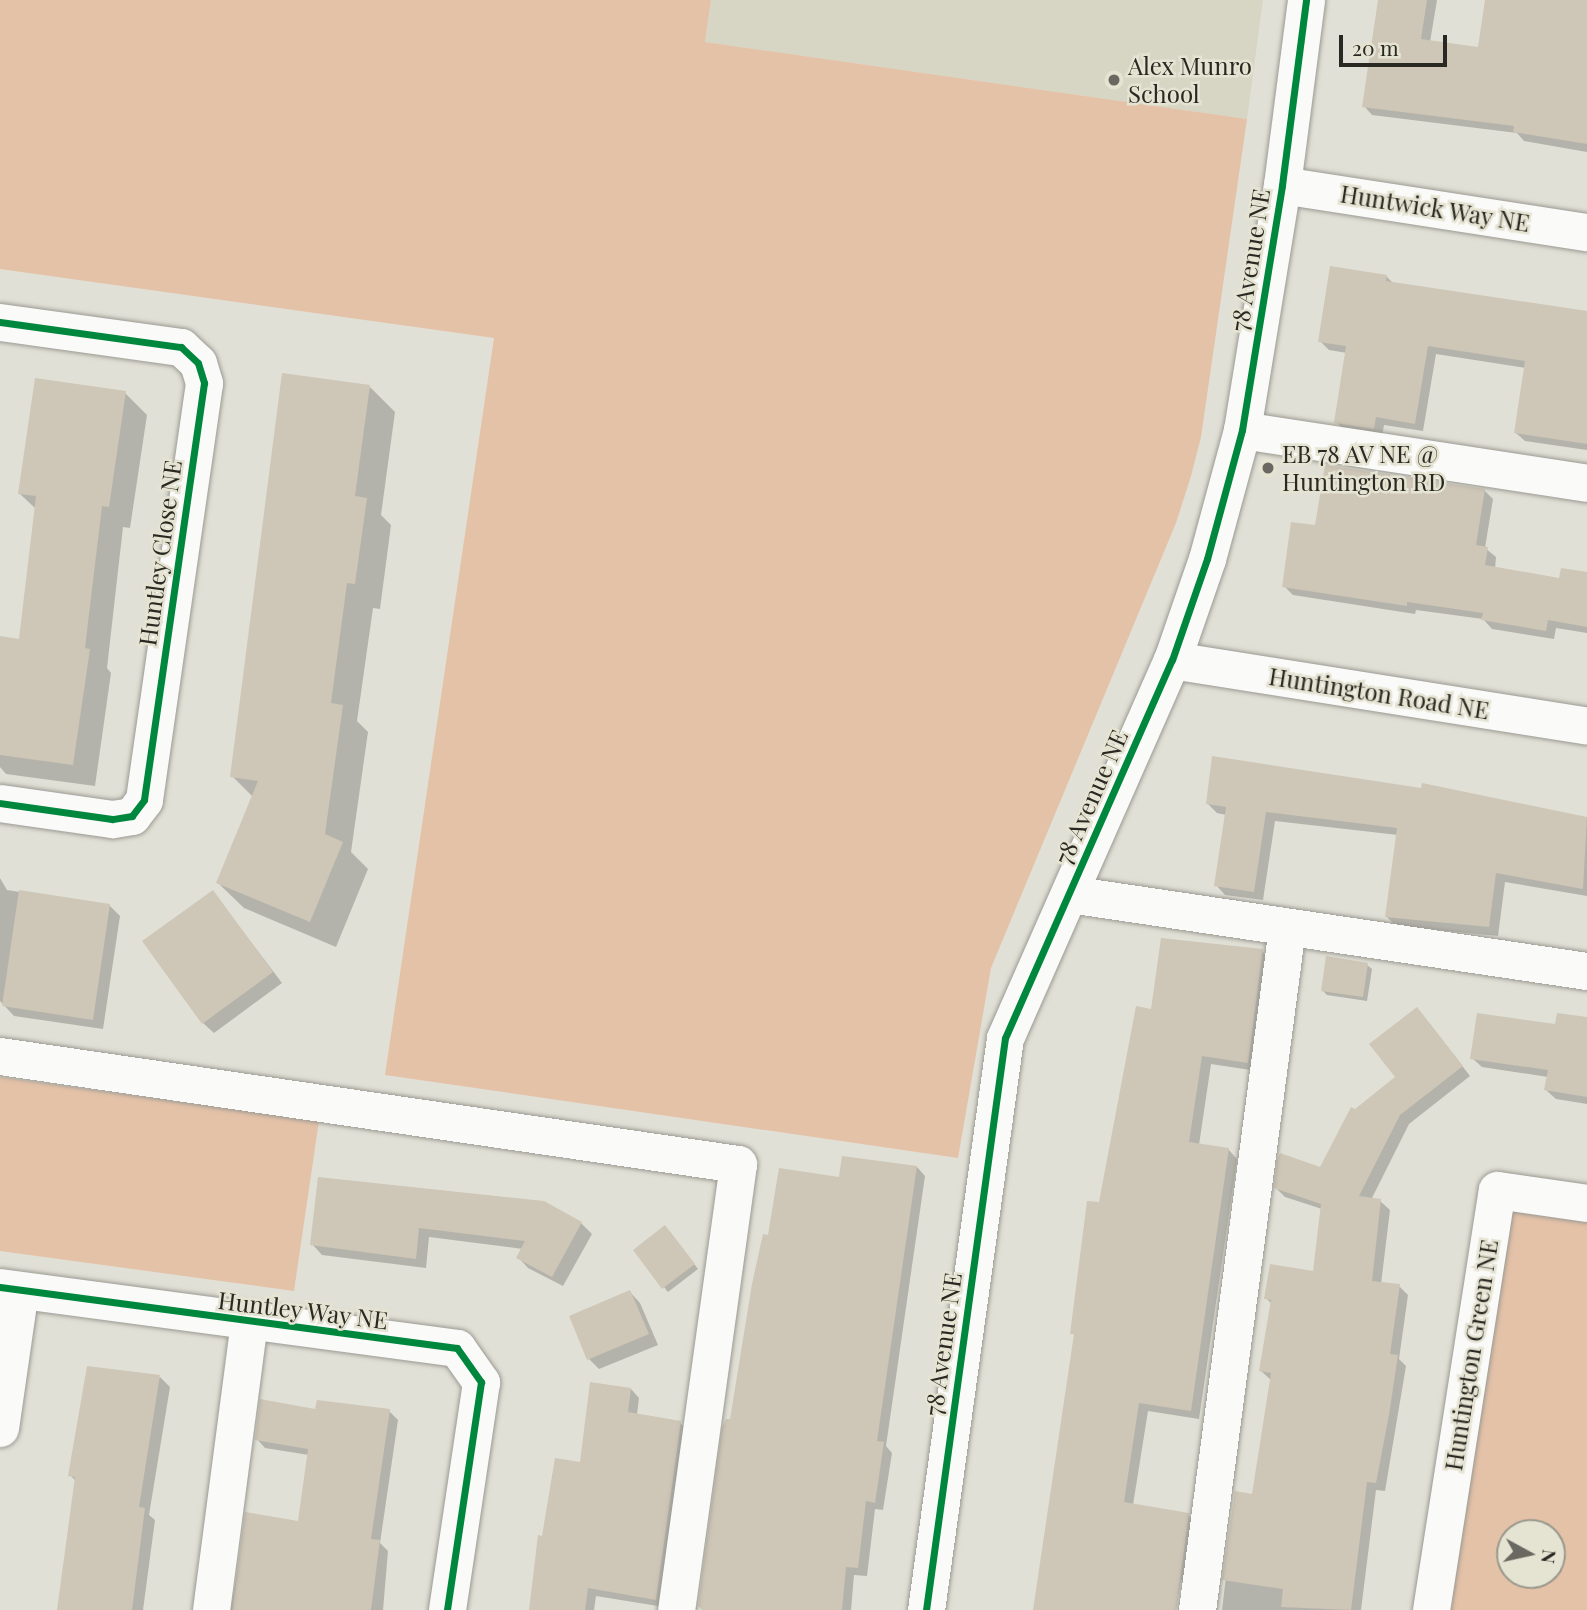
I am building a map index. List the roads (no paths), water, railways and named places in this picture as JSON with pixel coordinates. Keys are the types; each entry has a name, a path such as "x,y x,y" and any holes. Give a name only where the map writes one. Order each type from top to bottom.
{"street":[{"name":"78 Avenue NE","path":"926,1610 1005,1038 1172,660 1207,559 1242,430 1282,185 1306,0"},
{"name":"Huntwick Way NE","path":"1282,185 1587,232"},
{"name":"Huntley Close NE","path":"0,322 181,347 198,363 204,383 144,800 132,816 113,820 0,803"},
{"path":"1242,430 1587,483"},
{"name":"Huntington Road NE","path":"1172,660 1587,726"},
{"path":"1069,894 1587,971"},
{"path":"1197,1610 1287,928"},
{"path":"0,1056 738,1164 676,1610"},
{"name":"Huntington Green NE","path":"1431,1610 1497,1190 1587,1203"},
{"path":"0,1428 10,1289"},
{"name":"Huntley Way NE","path":"10,1289 249,1323 457,1348 481,1382 447,1610"},
{"path":"211,1610 249,1323"}],"place":[{"name":"Alex Munro School","path":"1114,80"},
{"name":"EB 78 AV NE @ Huntington RD","path":"1268,468"}]}
